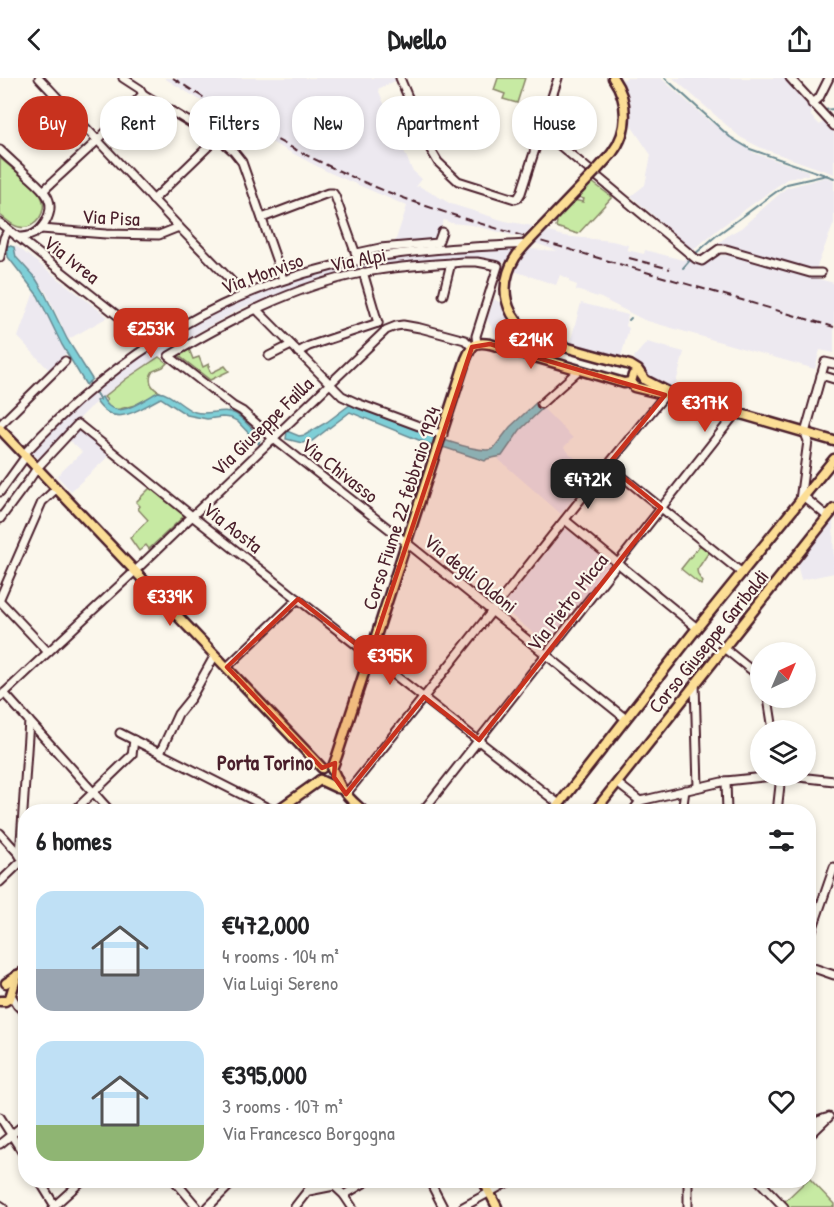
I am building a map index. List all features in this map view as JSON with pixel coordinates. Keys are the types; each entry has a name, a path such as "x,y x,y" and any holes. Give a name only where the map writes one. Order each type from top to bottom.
{"main road":[{"path":"614,78 622,96 625,120 623,133 612,153 515,256 508,271 505,286 513,317 521,327 539,340 635,367 637,378 634,387 669,394 834,441"},
{"path":"475,345 490,344 624,383 637,378 669,394"},
{"name":"Corso Fiume 22 febbraio 1924","path":"327,775 337,759 466,359 475,345"},
{"path":"0,427 327,775 341,784 344,791 356,804"},
{"path":"801,498 834,459"},
{"name":"Corso Giuseppe Garibaldi","path":"559,804 801,498"},
{"name":"Corso Giuseppe Garibaldi","path":"600,804 832,512"},
{"path":"286,804 327,775"},
{"path":"5,995 18,974"},
{"path":"487,1188 497,1207"}],"street":[{"path":"39,78 244,294"},
{"path":"123,78 140,89 143,94 189,122"},
{"path":"400,78 428,145 438,162 453,177 463,183 512,199 518,198 535,150"},
{"path":"552,96 558,78"},
{"path":"790,78 834,126"},
{"path":"812,104 819,98 829,78"},
{"path":"44,190 143,94"},
{"path":"0,150 44,190 49,200 50,216 41,230"},
{"path":"153,200 205,150"},
{"path":"231,150 242,162 283,279"},
{"path":"565,150 696,259 702,261 719,249 726,249 810,273 821,273"},
{"path":"262,218 333,193 357,256"},
{"name":"Via Ivrea","path":"0,224 141,334 150,345"},
{"name":"Via Pisa","path":"17,237 26,237 41,230 159,236 179,227"},
{"path":"0,256 8,230"},
{"name":"Via Monviso","path":"0,492 25,455 92,387 129,359 192,320 244,294 283,279 326,268 381,249 438,243 442,232"},
{"name":"Via Monviso","path":"357,256 526,244"},
{"name":"Via Alpi","path":"169,356 214,330 300,290 363,272 477,262 498,266 475,345"},
{"path":"443,295 451,263"},
{"path":"363,272 378,323 386,330 403,325 465,340 475,345"},
{"path":"256,309 342,396 441,440"},
{"path":"298,352 309,346 378,323"},
{"name":"Via Giuseppe Failla","path":"2,695 386,330"},
{"path":"269,356 291,345"},
{"name":"Via Chivasso","path":"169,356 232,406 242,411 407,543"},
{"path":"0,427 65,361"},
{"path":"801,498 808,441 805,433 825,362 834,364"},
{"path":"541,404 579,370"},
{"path":"821,375 834,379"},
{"path":"344,791 424,698 608,465 669,394"},
{"name":"Via Pietro Micca","path":"428,804 736,413"},
{"name":"Via Aosta","path":"37,468 78,423 192,516 479,740 551,804"},
{"path":"608,465 742,573"},
{"path":"0,519 37,468"},
{"path":"48,652 0,600 42,502 57,488"},
{"name":"Corso Giuseppe Garibaldi","path":"801,498 832,512"},
{"path":"565,520 698,628"},
{"name":"Via degli Oldoni","path":"407,543 626,719"},
{"path":"227,667 298,599"},
{"path":"724,648 750,669"},
{"path":"160,753 178,714 191,698 215,655"},
{"path":"695,683 698,787"},
{"path":"2,695 29,721 104,804"},
{"path":"26,804 29,721"},
{"path":"120,733 262,804"},
{"path":"81,804 132,755 134,740"},
{"path":"638,804 640,801 698,787 750,778"},
{"path":"816,779 834,781"},
{"path":"726,781 727,804"},
{"path":"617,783 640,801"},
{"path":"778,804 780,786"},
{"path":"683,804 685,790"},
{"path":"0,833 18,852"},
{"path":"0,882 18,864"},
{"path":"816,919 834,867"},
{"path":"816,969 834,975"},
{"path":"5,995 18,1006"},
{"path":"0,1117 18,1146"},
{"path":"816,1122 831,1118"},
{"path":"816,1130 831,1118"},
{"path":"0,1144 18,1129"},
{"path":"44,1188 54,1206 74,1188"},
{"path":"181,1188 196,1206"},
{"path":"208,1207 227,1188"},
{"path":"295,1207 311,1188"},
{"path":"309,1191 328,1188"},
{"path":"337,1188 345,1195 352,1207"},
{"path":"345,1195 356,1188"},
{"path":"433,1188 443,1207"},
{"path":"464,1207 498,1188"},
{"path":"688,1188 688,1207"},
{"path":"766,1188 784,1207"}],"highlighted area":[{"path":"490,344 665,395 608,465 661,508 479,740 424,697 346,794 334,777 335,763 322,768 227,667 298,599 370,655 472,347"}],"shaded area":[{"path":"164,78 396,78 397,80 378,89 381,96 376,96 376,150 404,150 412,170 422,179 416,187 419,186 451,204 505,221 533,226 522,238 444,220 435,240 394,245 407,206 328,172 280,147 280,96 193,96"},
{"path":"661,78 708,120 754,153 808,171 808,175 787,179 693,250 631,196 645,185 651,155 630,124 630,101 622,80"},
{"path":"673,78 786,78 812,110 811,116 820,125 824,121 834,132 834,174 761,148 740,137"},
{"path":"826,177 834,180 834,223 816,269 717,244 741,228 786,188"},
{"path":"546,231 564,236 612,241 628,245 627,250 644,254 645,250 683,260 686,257 701,267 717,256 734,256 834,283 834,353 820,350 815,369 644,320 601,298 576,290 577,285 560,275 556,285 514,271 529,249 558,251 535,243"},
{"path":"15,245 108,317 67,340 63,330 57,333 66,353 50,371 18,337 34,292 55,329 62,326 46,292 15,254"},
{"path":"509,249 512,251 506,262 460,260 369,268 242,308 159,357 101,397 39,459 32,453 79,405 92,394 94,396 99,392 98,389 139,357 205,317 241,300 327,271 359,264 417,256"},
{"path":"494,299 499,302 513,301 519,315 529,327 549,337 547,348 495,334 487,319"},
{"path":"581,303 628,315 626,326 629,328 621,357 570,343"},
{"path":"647,342 684,352 676,383 668,388 651,379 636,363 634,357"},
{"path":"543,408 573,438 564,447 594,473 561,514 498,459 521,427"},
{"path":"78,430 109,456 71,491 57,476 82,452 69,440"},
{"path":"833,516 834,573 801,580 797,564 800,563 799,559"},
{"path":"565,528 611,564 547,644 502,608"}],"green space":[{"path":"498,78 525,78 519,96 512,96 512,102 503,99 505,94 494,90"},
{"path":"0,158 28,181 41,196 42,213 36,223 31,226 16,226 0,215"},
{"path":"592,182 612,197 578,234 556,227 557,222 554,221 574,200 583,202 584,199 578,197"},
{"path":"189,349 193,359 199,357 203,367 209,364 211,373 225,366 229,371 210,380 178,355"},
{"path":"159,357 167,363 153,371 150,381 152,386 160,392 135,405 116,410 109,407 104,397"},
{"path":"150,488 185,515 149,549 146,545 139,551 130,538 148,520 138,509 140,506 136,502"},
{"path":"700,545 709,552 697,570 703,582 701,585 681,569"},
{"path":"816,1185 834,1204 834,1207 789,1207 784,1202 799,1188 816,1188"}],"water":[{"path":"7,245 14,247 16,257 36,279 44,292 67,339 92,379 86,385 62,345 38,296 8,257"},
{"path":"158,392 168,395 195,412 226,411 236,414 260,437 259,444 237,421 231,418 207,419 187,415 161,398 119,416 103,410 96,401 102,397 107,405 121,410 136,405"},
{"path":"538,401 544,407 520,430 502,456 485,461 431,445 350,412 312,441 302,443 286,439 287,431 299,436 305,435 351,404 445,440 481,450 493,449 510,427"}],"waterway":[{"path":"665,78 730,137 750,149 834,178"},
{"path":"823,110 834,109"},
{"path":"695,254 787,184 827,175"},
{"path":"683,268 691,259"},
{"path":"89,382 100,400"}],"railway":[{"path":"173,78 246,123 296,150 373,186 494,228 834,327"},
{"path":"629,258 670,269"}],"district":[{"name":"Porta Torino","path":"265,762"}]}
